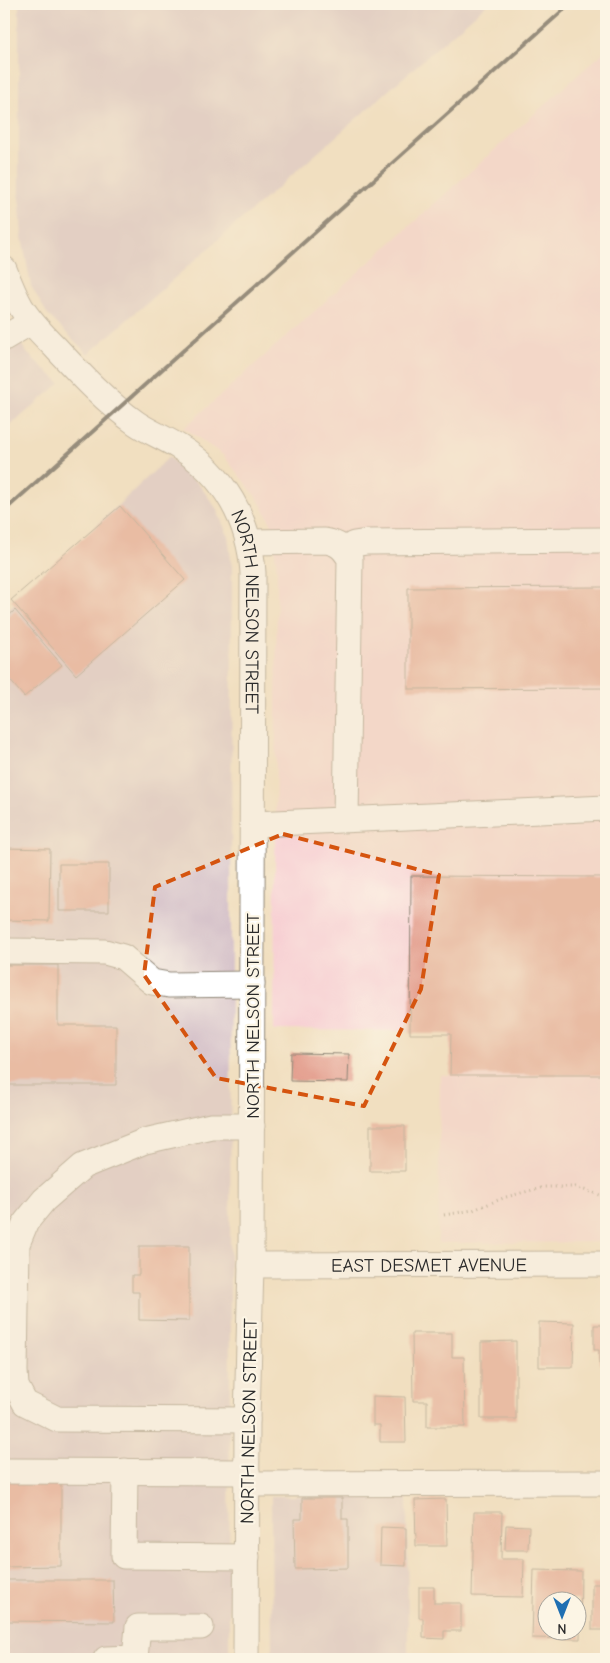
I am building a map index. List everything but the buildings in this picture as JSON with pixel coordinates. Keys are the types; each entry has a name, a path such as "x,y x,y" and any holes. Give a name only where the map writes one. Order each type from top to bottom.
{"street":[{"name":"NORTH NELSON STREET","path":"4,269 21,308 77,371 137,423 179,446 199,461 216,478 237,509 249,542 253,573 254,824 246,1659"},
{"path":"4,338 32,322"},
{"path":"345,550 354,544 367,542 606,540"},
{"path":"249,542 325,541 336,543 345,550 350,559 346,819"},
{"path":"254,824 606,808"},
{"path":"4,951 105,952 123,957 152,982 169,985 252,984"},
{"path":"247,1420 57,1419 25,1403 16,1386 15,1371 17,1244 26,1222 44,1200 83,1166 145,1141 210,1126 252,1126"},
{"name":"EAST DESMET AVENUE","path":"251,1266 606,1264"},
{"path":"4,1471 125,1471 247,1478 606,1484"},
{"path":"125,1471 124,1556 247,1557"},
{"path":"106,1659 135,1658 138,1627 201,1626"}],"path":[{"path":"444,1215 473,1210 544,1187 575,1187 606,1197"}],"highlighted area":[{"path":"283,834 439,875 421,989 364,1106 216,1078 144,975 155,887"}],"shaded area":[{"path":"19,4 487,4 88,354 48,315 31,286 22,237 19,185"},
{"path":"606,50 606,1242 438,1243 440,1075 450,1075 450,1034 410,1034 410,1031 274,1030 277,569 272,525 258,499 223,455 184,428"},
{"path":"4,320 28,354 60,383 4,431"},
{"path":"169,457 200,486 216,508 228,536 232,567 229,1659 4,1659 4,613"},
{"path":"407,1495 408,1659 272,1659 271,1496"}],"railway":[{"path":"4,511 570,4"}]}
